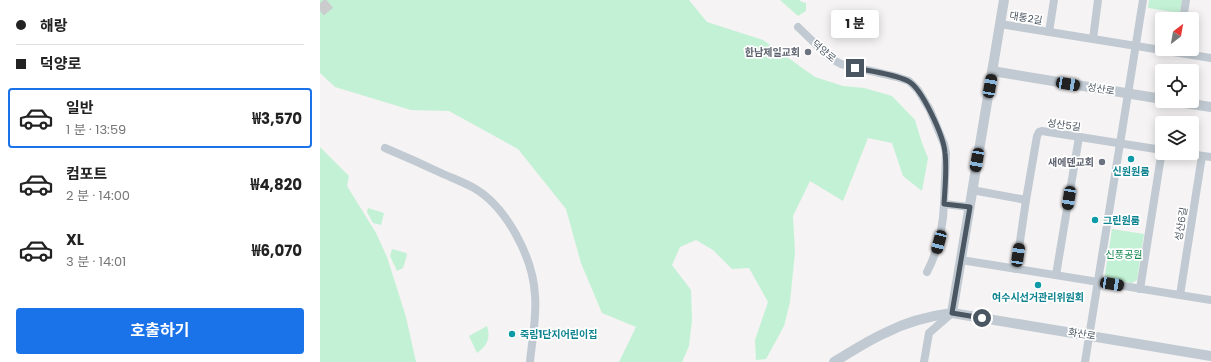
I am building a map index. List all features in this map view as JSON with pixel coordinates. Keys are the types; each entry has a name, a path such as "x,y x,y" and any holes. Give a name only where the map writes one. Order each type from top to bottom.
{"street":[{"path":"924,362 930,333 952,313 1004,0"},
{"name":"대통2길","path":"1049,32 1054,0"},
{"path":"1093,39 1098,0"},
{"path":"1085,362 1143,0"},
{"path":"1184,12 1186,0"},
{"name":"대통2길","path":"1000,24 1155,48"},
{"name":"덕양로","path":"798,27 830,58 841,64 909,81 918,90 930,110 944,144 946,153 944,204 939,242 927,272"},
{"name":"대통2길","path":"1199,55 1211,58"},
{"name":"성산로","path":"992,71 1155,98"},
{"path":"1199,105 1211,107"},
{"name":"성산5길","path":"1026,200 1037,136 1039,132 1042,131 1155,149"},
{"path":"1056,275 1079,137"},
{"path":"385,148 474,188 491,202 509,224 526,256 535,295 535,317 530,362"},
{"path":"1199,156 1211,158"},
{"name":"성산6길","path":"1180,295 1202,156"},
{"path":"1140,289 1160,160"},
{"path":"972,190 1026,200 1016,269"},
{"path":"944,204 970,207"},
{"path":"961,260 1211,300"},
{"path":"834,362 897,327 928,317 952,313"},
{"name":"화산로","path":"952,313 1211,356"}],"green space":[{"path":"320,0 689,0 707,22 763,40 815,77 843,86 864,88 892,96 915,120 928,158 922,191 903,176 892,143 868,138 843,201 810,181 793,216 795,252 790,302 784,326 766,359 756,360 755,340 768,302 749,268 732,269 713,250 696,240 680,247 672,265 691,290 692,320 689,346 682,362 619,362 636,327 602,313 581,263 566,209 518,149 449,111 411,110 335,87 320,73"},
{"path":"780,0 799,0 806,3 806,11 798,16"},
{"path":"1149,0 1182,0 1180,12 1148,8"},
{"path":"320,147 349,176 347,186 376,233 387,257 406,317 416,362 320,362"},
{"path":"368,208 384,213 381,225 373,223 367,212"},
{"name":"신풍공원","path":"1112,229 1144,234 1137,280 1132,283 1108,280 1105,275"},
{"path":"392,249 406,253 407,255 403,268 397,271 390,256"},
{"path":"487,326 489,334 486,345 477,353 469,336"}],"tunnel":[{"path":"320,11 333,0"}],"place":[{"name":"한남제일교회","path":"808,52"},
{"name":"신원원룸","path":"1131,159"},
{"name":"새에덴교회","path":"1102,162"},
{"name":"그린원룸","path":"1095,220"},
{"name":"여수시선거관리위원회","path":"1038,285"},
{"name":"죽림1단지어린이집","path":"512,334"}],"route":[{"path":"855,68 909,81 918,90 930,110 944,144 946,153 944,204 970,207 952,313 982,318"}]}
